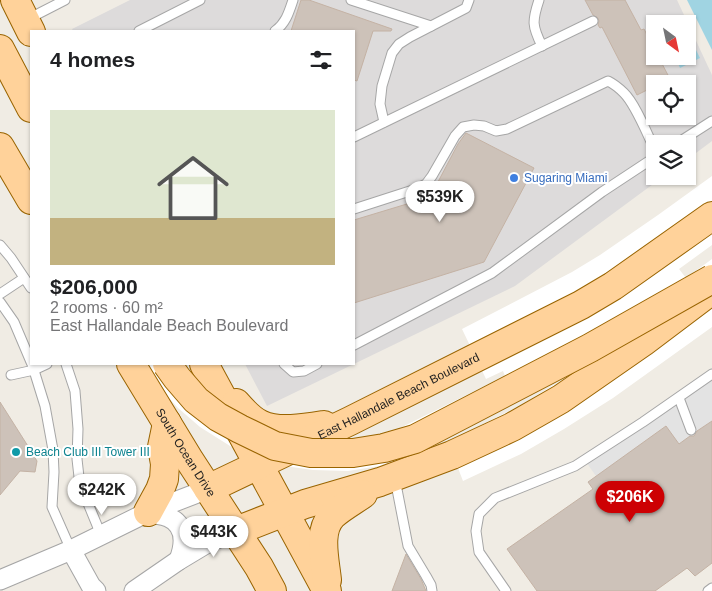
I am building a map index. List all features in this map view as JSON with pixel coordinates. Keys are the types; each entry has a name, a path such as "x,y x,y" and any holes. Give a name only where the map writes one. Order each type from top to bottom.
{"main road":[{"path":"0,50 30,106"},
{"path":"0,147 23,180 30,198"},
{"name":"East Hallandale Beach Boulevard","path":"208,489 350,421 581,304 613,286 712,216"},
{"path":"168,365 176,378 196,400 240,429 276,446 311,453 354,453 384,448 415,438 432,430 590,348 712,279"},
{"path":"236,531 305,504 388,479 452,455 512,428 561,399 643,342 712,290"},
{"name":"South Ocean Drive","path":"132,365 272,591"},
{"path":"205,365 239,407 250,418 261,425 291,429 350,421"},
{"path":"205,365 327,591"},
{"path":"148,512 164,479 165,464 162,446 167,423"},
{"path":"327,591 323,538 325,526 332,516 388,479"}],"street":[{"name":"East Hallandale Beach Boulevard","path":"0,580 71,550 148,512 208,489"},
{"path":"148,512 168,517 177,522 184,538 184,547 179,560"},
{"path":"134,591 208,542 236,531"},
{"path":"71,550 91,586 96,591"}],"lane":[{"path":"24,17 65,0"},
{"path":"141,30 200,0"},
{"path":"277,30 286,20 293,0"},
{"path":"352,0 431,26"},
{"path":"384,122 380,104 382,86 392,53 399,44 410,37 466,8 470,0"},
{"path":"539,0 533,23 542,46"},
{"path":"355,136 593,21"},
{"path":"355,209 426,184 455,136 463,127 474,125 484,126 496,131 507,129 608,81 617,86 632,102 648,135"},
{"path":"690,135 712,121"},
{"path":"355,344 492,273 602,192 646,163"},
{"path":"0,245 30,287"},
{"path":"0,294 24,278"},
{"path":"0,302 14,322 30,358"},
{"path":"12,375 33,365 45,406 53,450 52,507 71,550"},
{"path":"66,365 75,390 79,477 101,535"},
{"path":"285,365 294,372 304,371 315,365"},
{"path":"506,591 479,552 476,531 479,514 495,498 575,466 679,398 712,374"},
{"path":"679,398 691,430"},
{"path":"388,479 408,546 432,585 432,591"},
{"path":"708,591 712,588"}],"shaded area":[{"path":"130,0 677,0 684,15 646,15 646,65 696,65 696,41 712,75 712,141 696,153 696,135 646,135 646,185 652,185 515,286 355,364 355,30 72,29"},
{"path":"246,365 352,365 267,406"},
{"path":"712,368 712,549 653,557 584,459"}],"water":[{"path":"687,0 712,0 712,50 696,15"},
{"path":"696,50 700,58 696,60"}],"pier":[{"path":"712,176 712,245 679,269 686,278 712,259 712,327 613,398 564,429 521,454 463,481 448,442 519,406 589,362 515,403 419,451 379,466 348,471 313,470 285,466 238,451 200,427 178,408 160,388 145,365 181,365 201,388 246,420 351,441 378,435 398,429 505,376 503,371 486,379 462,329 572,272 658,215"}],"building":[{"path":"301,0 309,0 392,29 391,31 373,31 357,81 355,80 355,30 291,30"},
{"path":"585,0 625,0 641,30 644,29 646,33 646,65 663,65 668,75 646,75 646,90 637,95 602,27 600,28 598,25 598,18 593,15"},
{"path":"466,133 534,168 484,262 355,303 355,220 430,197 458,144"},
{"name":"Beach Club III Tower III","path":"0,402 37,461 35,472 20,471 0,495"},
{"path":"712,421 712,563 695,576 687,568 655,591 537,591 507,549 593,489 588,482 666,426 679,444 690,436 694,436 697,431"},
{"path":"406,554 421,579 426,591 392,591"}],"place":[{"name":"Sugaring Miami","path":"514,178"},
{"name":"Beach Club III Tower III","path":"16,452"}]}
